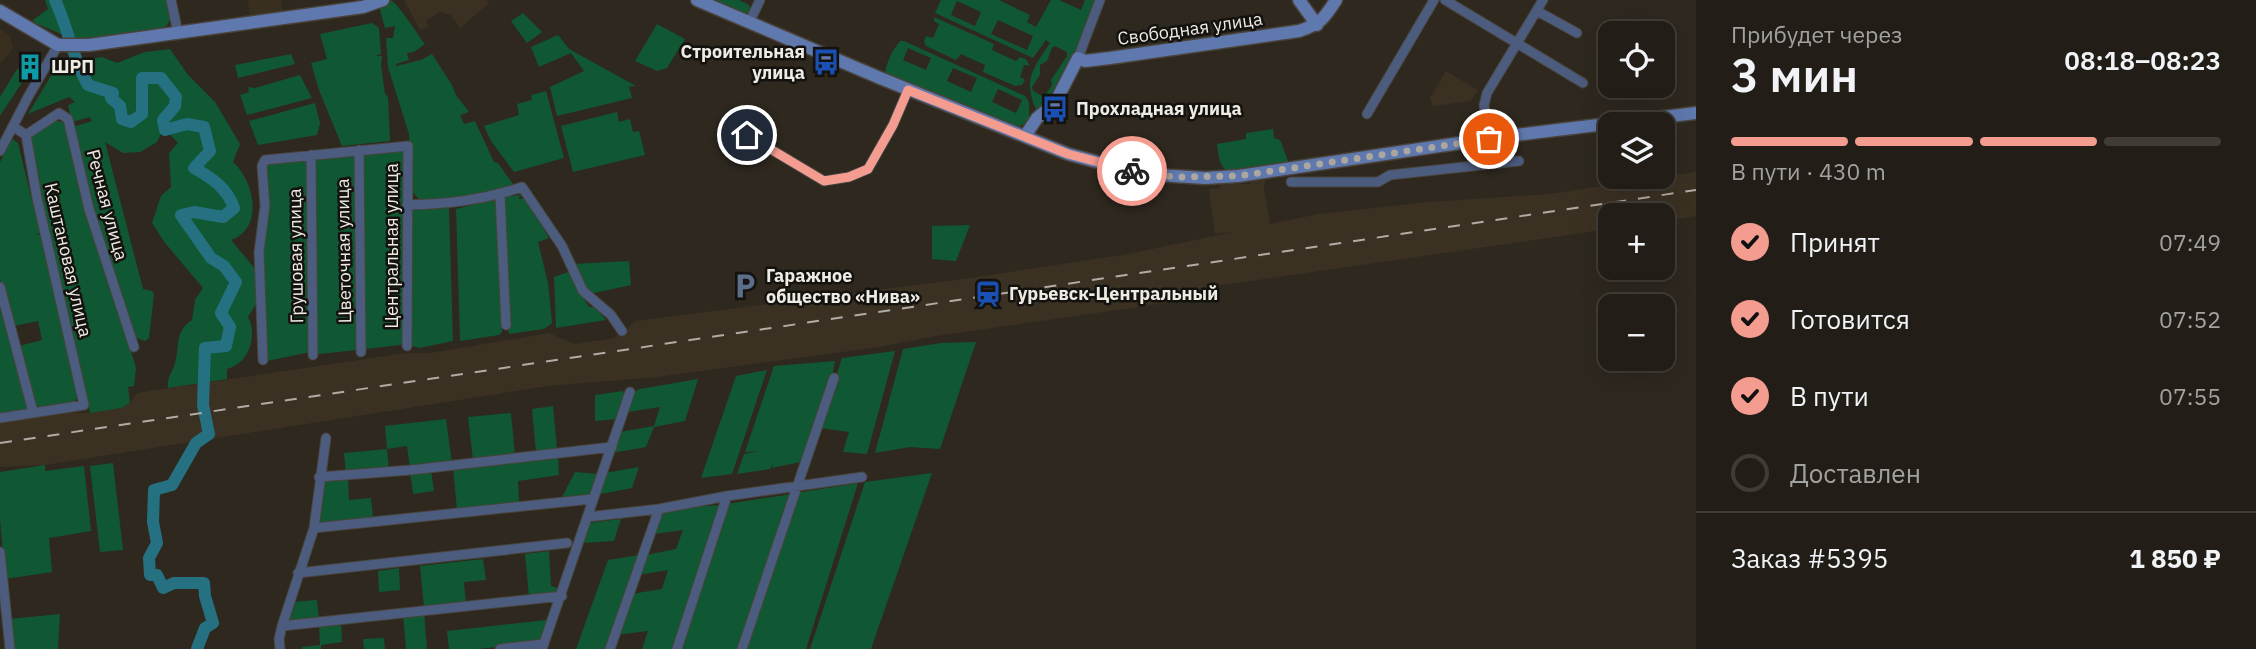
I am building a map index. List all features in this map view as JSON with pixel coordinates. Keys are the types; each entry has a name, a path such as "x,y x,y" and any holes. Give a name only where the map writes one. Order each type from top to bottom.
{"main road":[{"path":"0,11 58,45 89,46 363,7 383,0"},
{"path":"697,0 908,90 1068,154 1142,174 1205,178 1255,174 1489,139 1696,113"},
{"path":"1299,0 1317,25 1336,0"},
{"name":"Свободная улица","path":"1078,58 1084,61 1175,50 1299,31 1317,25"},
{"path":"1025,136 1037,118 1055,103 1078,58"}],"street":[{"path":"171,0 178,33"},
{"path":"749,23 760,0"},
{"path":"1078,58 1100,0"},
{"path":"1367,114 1434,0"},
{"path":"1445,0 1583,83"},
{"path":"1492,163 1484,105 1487,93 1544,0"},
{"path":"1537,11 1577,33"},
{"path":"0,151 27,97 58,45"},
{"path":"747,135 824,181 849,177 868,169 883,145 908,90"},
{"name":"Речная улица","path":"26,135 59,113 68,119 89,209 134,347"},
{"path":"14,127 26,135"},
{"name":"Каштановая улица","path":"26,135 37,198 85,405 33,412"},
{"name":"Центральная улица","path":"359,150 408,146 407,346"},
{"path":"263,360 259,252 265,206 262,166 265,160 359,150"},
{"name":"Цветочная улица","path":"359,150 361,352"},
{"name":"Грушовая улица","path":"311,155 313,355"},
{"path":"1291,182 1378,181 1390,175 1519,160"},
{"path":"407,205 453,204 500,195 522,187 562,246 583,291 611,315 622,331"},
{"path":"500,195 506,325"},
{"path":"0,287 33,412 0,418"},
{"path":"742,649 834,378"},
{"path":"500,649 543,647 630,391"},
{"path":"280,649 282,626 314,528 326,438"},
{"path":"319,477 411,470 612,447"},
{"path":"587,517 659,509 727,496 862,477"},
{"path":"677,649 727,496"},
{"path":"314,528 592,499"},
{"path":"610,649 659,509"},
{"path":"298,573 567,543"},
{"path":"0,552 10,649"},
{"path":"282,626 562,596"}],"shaded area":[{"path":"248,0 281,0 283,12 250,17"},
{"path":"404,0 490,2 460,28 451,15 440,12 426,21 429,26 420,30"},
{"path":"0,29 10,36 13,48 0,64"},
{"path":"1446,71 1478,90 1471,101 1433,106 1430,98"},
{"path":"1696,172 1696,216 1675,219 1675,203 1598,203 1598,231 1202,288 1166,303 936,336 879,347 657,377 548,386 45,465 0,467 0,422 56,413 90,413 121,408 130,403 137,393 406,353 431,353 549,333 575,344 614,338 636,321 971,278 1128,254 1233,232 1215,234 1209,189 1219,188 1222,184 1250,184 1252,181 1265,180 1270,224 1318,214 1429,202 1549,194 1598,187 1598,189 1675,189 1675,175"}],"green space":[{"path":"45,0 170,0 171,10 167,25 159,30 78,41 35,23 33,20 48,9"},
{"path":"391,0 425,44 414,52 407,53 409,60 396,66 421,60 432,54 469,112 460,115 464,124 475,121 494,162 498,163 515,187 422,203 411,190 409,134 388,67 386,38 393,38 395,26 385,28 379,6"},
{"path":"711,0 739,0 749,5 752,12 750,17"},
{"path":"941,0 999,0 1030,15 1027,22 1036,27 1051,0 1059,0 1081,10 1085,0 1097,0 1053,101 1037,112 1030,92 1031,76 1050,43 1046,40 1033,58 935,13","holes":["957,1 981,12 975,26 951,15","998,20 1033,36 1027,50 991,34","1055,46 1067,52 1067,56 1051,80 1052,85 1044,97 1033,91 1032,87 1040,75 1040,65 1047,61"]},
{"path":"523,13 542,32 527,43 511,21"},
{"path":"934,17 994,44 992,50 1016,61 1020,57 1026,59 1030,66 1024,65 1020,77 1025,80 1022,85 1015,86 983,72 985,65 961,54 956,60 926,46 926,36 933,38 939,24 934,21"},
{"path":"372,23 379,28 381,54 375,56 382,56 385,94 388,97 390,141 342,146 311,63 327,59 320,34"},
{"path":"657,24 685,39 667,68 657,71 635,61"},
{"path":"558,35 569,49 636,86 625,87 629,87 632,98 557,116 550,87 584,71 571,53 539,67 531,47"},
{"path":"900,41 1025,96 1029,102 1029,120 1018,128 887,76 887,64","holes":["908,48 931,58 926,70 903,60","953,68 977,78 971,92 947,81","998,89 1022,100 1016,113 992,102"]},
{"path":"170,49 188,75 215,102 240,144 233,162 247,181 251,192 252,215 248,226 231,240 256,270 256,304 248,317 252,332 250,348 241,361 227,369 227,379 168,388 180,335 192,320 195,300 203,288 165,243 152,223 161,196 171,187 169,153 178,143 164,128 157,142 140,152 123,153 105,142 143,289 154,294 149,338 145,341 133,337 98,233 73,127 92,121 90,117 72,122 68,105 75,102 69,97 28,114 58,64 102,57 117,63 145,52"},
{"path":"291,54 295,64 238,78 235,65"},
{"path":"17,69 29,72 0,116 0,97"},
{"path":"300,75 312,98 247,115 240,95 249,92 248,87 255,88"},
{"path":"546,91 564,158 514,172 491,141 484,126 519,115 517,104 532,100 531,95"},
{"path":"315,103 320,123 317,135 258,145 249,121"},
{"path":"617,112 619,122 630,119 633,132 639,131 645,155 573,172 561,126"},
{"path":"57,121 63,122 66,127 136,368 134,386 128,387 130,403 121,408 90,413 24,138"},
{"path":"1273,129 1274,138 1280,140 1289,163 1228,171 1222,166 1217,144 1246,139 1246,133"},
{"path":"12,139 18,143 40,233 36,235 40,235 79,395 75,401 40,408 35,405 19,346 42,340 38,321 14,326 0,279 0,162"},
{"path":"404,150 405,342 366,349 363,347 362,153"},
{"path":"356,154 357,350 319,354 316,352 313,158"},
{"path":"308,158 310,352 267,361 260,261 264,173 267,162"},
{"path":"523,196 519,199 526,198 549,238 538,242 548,283 552,323 544,329 509,334 503,201 505,197"},
{"path":"496,199 502,332 499,335 460,341 456,209"},
{"path":"449,208 453,341 419,348 410,345 411,210"},
{"path":"970,225 956,261 932,259 932,226"},
{"path":"629,261 631,285 589,294 573,264"},
{"path":"568,272 589,307 595,307 606,320 556,328 554,277"},
{"path":"0,298 28,410 0,416"},
{"path":"976,342 940,449 910,447 875,453 903,349 941,343"},
{"path":"895,351 867,454 843,452 849,432 819,428 842,358"},
{"path":"835,361 831,382 805,461 772,468 773,463 770,469 737,474 744,454 758,451 745,452 774,366"},
{"path":"767,370 732,474 701,478 736,376"},
{"path":"698,379 685,421 654,427 646,447 612,453 620,432 654,426 660,407 628,412 636,391"},
{"path":"623,391 625,396 618,419 595,421 595,395"},
{"path":"553,406 557,450 536,453 532,409"},
{"path":"511,413 515,455 473,460 468,417"},
{"path":"446,419 452,463 410,468 407,446 387,449 385,426"},
{"path":"387,449 389,470 346,474 344,453"},
{"path":"558,455 559,475 518,481 519,502 457,510 453,467"},
{"path":"113,463 123,550 100,552 90,466"},
{"path":"45,465 45,471 84,466 91,531 49,538 52,572 5,579 0,520 0,472"},
{"path":"639,467 632,488 601,494 599,492 605,473"},
{"path":"431,470 434,491 413,494 410,472"},
{"path":"575,472 598,474 590,496 565,499 562,497"},
{"path":"932,473 871,649 810,649 865,482"},
{"path":"348,478 349,500 371,498 373,519 320,525 317,522 322,481"},
{"path":"858,483 806,649 744,649 796,493"},
{"path":"792,494 738,649 678,649 726,504"},
{"path":"722,505 672,649 642,649 648,631 616,635 631,594 662,589 668,570 638,575 646,555 676,549 683,530 654,534 660,512"},
{"path":"621,519 614,541 581,543 588,523"},
{"path":"549,551 551,586 558,588 556,593 529,597 525,554"},
{"path":"639,555 607,649 576,649 608,560"},
{"path":"483,559 486,580 464,582 466,603 424,608 420,566"},
{"path":"399,568 400,590 379,592 378,571"},
{"path":"317,600 319,621 288,621 292,602"},
{"path":"424,612 427,649 406,649 403,614"},
{"path":"60,614 58,649 13,649 9,619"},
{"path":"547,620 539,643 449,649 447,631"},
{"path":"341,622 342,642 321,645 321,649 302,649 320,645 319,624"},
{"path":"384,638 385,649 364,649 363,639"}],"waterway":[{"path":"55,0 88,85 113,93 111,98 120,106 122,119 131,122 142,114 142,78 161,78 176,97 175,106 163,120 165,130 187,124 204,127 210,151 194,168 218,184 234,208 223,217 194,212 181,215 211,258 224,266 236,282 221,313 230,327 226,346 205,348 203,405 209,434 196,443 172,485 154,490 153,522 157,543 149,558 150,575 157,575 163,588 174,583 204,583 213,623 205,628 197,649"}],"railway":[{"path":"0,443 1696,190"}],"way so far":[{"path":"1132,171 1174,177 1218,178 1337,163 1489,139"}],"place":[{"name":"Строительная улица","path":"826,62"},
{"name":"ШРП","path":"30,67"},
{"name":"Прохладная улица","path":"1055,109"},
{"name":"Гаражное общество «Нива»","path":"745,286"},
{"name":"Гурьевск-Центральный","path":"988,294"}],"route":[{"path":"747,135 824,181 849,177 868,169 893,125 908,90 1068,154 1132,171"}]}
